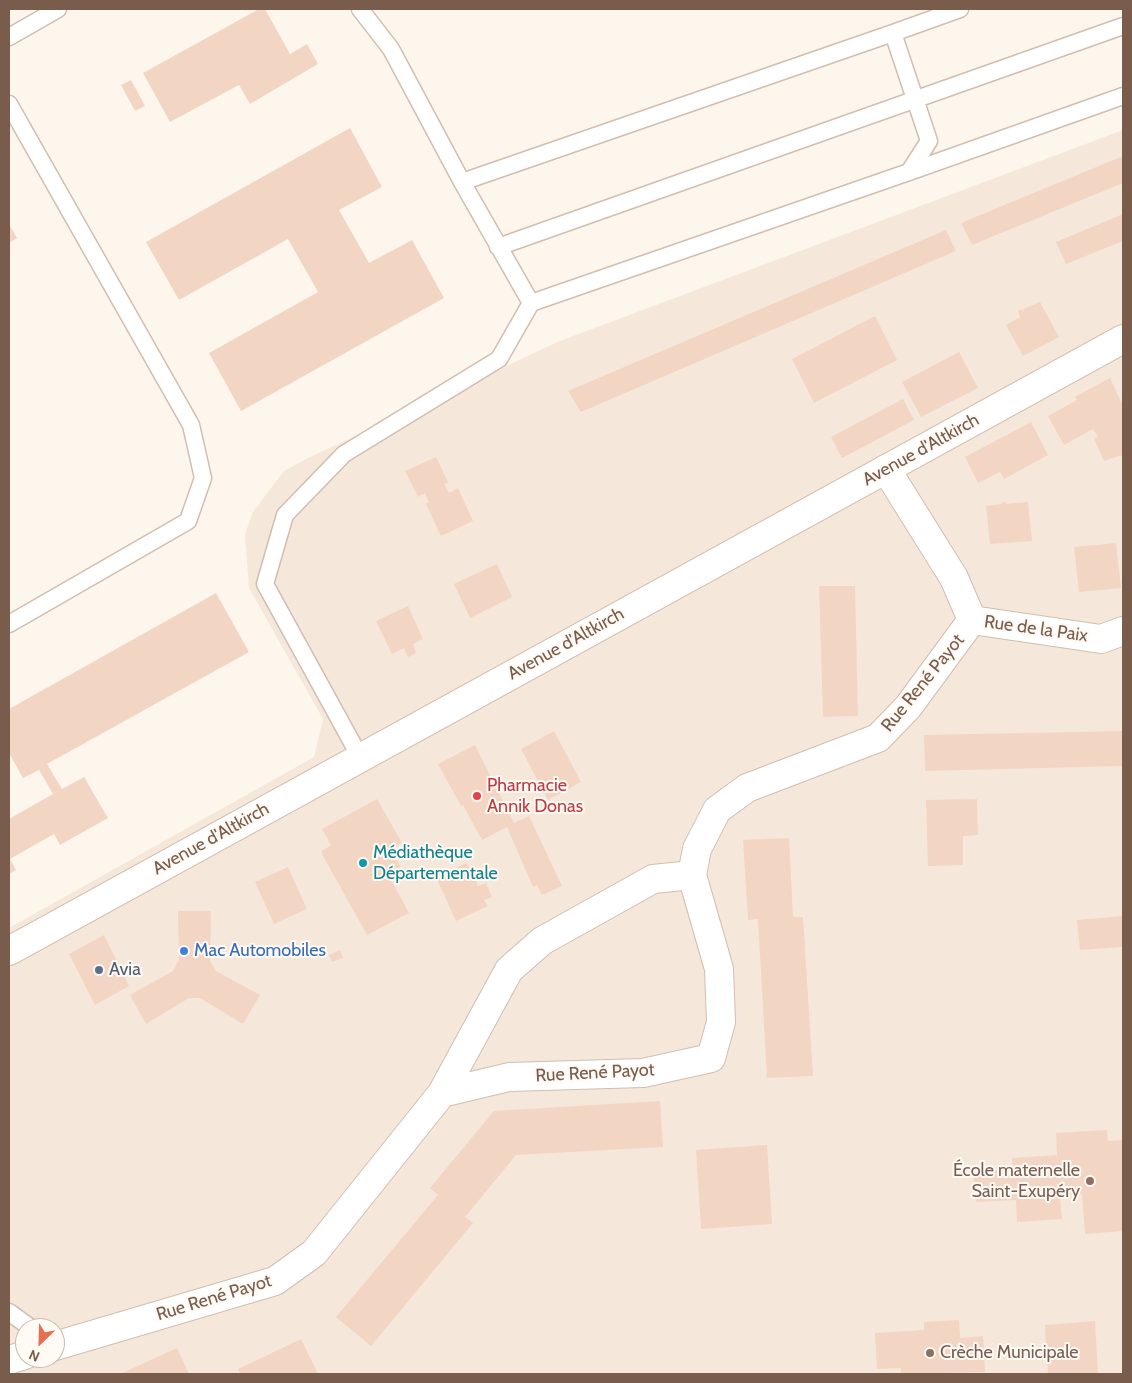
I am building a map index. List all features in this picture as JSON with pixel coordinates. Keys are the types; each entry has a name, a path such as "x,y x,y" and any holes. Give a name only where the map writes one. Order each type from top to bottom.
{"street":[{"name":"Avenue d'Altkirch","path":"9,951 360,756 1123,339"},
{"name":"Rue de la Paix","path":"886,470 954,578 972,620 1101,639 1123,631"},
{"name":"Rue René Payot","path":"442,1093 509,1077 643,1074 711,1058 721,1022 719,969 692,875 697,849 717,810 747,788 878,738 908,707 972,620"},
{"name":"Rue René Payot","path":"65,1343 276,1281 314,1253 442,1093 509,970 542,941 652,879 692,875"}],"lane":[{"path":"9,37 58,9"},
{"path":"360,9 391,49 462,182 531,303"},
{"path":"462,182 960,9"},
{"path":"498,246 1123,26"},
{"path":"893,33 929,141 909,172"},
{"path":"360,756 265,584 285,515 344,454 499,359 531,303 1123,96"},
{"path":"9,104 191,426 203,478 188,521 9,624"}],"shaded area":[{"path":"1123,130 1123,1374 9,1374 9,928 314,757 323,719 249,588 245,534 253,512 284,471 308,458 560,341"}],"building":[{"path":"259,9 265,9 290,54 307,44 318,64 250,104 239,85 170,122 143,73"},
{"path":"131,80 145,106 135,111 121,85"},
{"path":"350,128 382,187 339,210 369,263 412,240 444,298 241,411 209,353 318,292 288,239 179,300 146,242"},
{"path":"1123,156 1123,183 972,245 961,223"},
{"path":"1123,214 1123,241 1066,264 1056,242"},
{"path":"9,224 17,238 9,243"},
{"path":"946,230 956,251 581,412 568,391"},
{"path":"1040,302 1059,337 1023,356 1006,325 1020,317 1018,311 1022,309 1025,314 1023,309"},
{"path":"875,316 897,360 814,403 792,359"},
{"path":"959,352 978,388 921,417 902,382"},
{"path":"1110,378 1123,406 1123,455 1104,461 1094,439 1098,437 1093,429 1064,445 1048,416 1077,400 1075,397"},
{"path":"903,399 914,420 842,458 831,437"},
{"path":"1031,422 1048,455 1004,479 1000,472 978,483 965,457"},
{"path":"436,457 448,482 444,484 449,493 458,488 473,521 441,536 426,504 429,502 425,493 418,497 405,471"},
{"path":"1002,502 1006,502 1006,504 1028,502 1032,541 990,544 986,506 1002,504"},
{"path":"1116,543 1121,588 1079,592 1074,547"},
{"path":"497,564 512,597 470,618 454,584"},
{"path":"819,586 855,586 858,716 823,717"},
{"path":"216,593 249,652 47,764 62,789 84,777 108,818 60,845 54,834 10,859 16,870 9,874 9,819 53,794 39,770 23,778 9,753 9,709"},
{"path":"408,606 423,639 413,644 416,653 408,657 404,648 392,654 376,621"},
{"path":"554,731 581,782 548,800 521,749"},
{"path":"1123,731 1123,766 925,771 924,735"},
{"name":"Pharmacie Annik Donas","path":"475,745 514,823 529,816 562,886 542,895 537,885 533,887 507,827 482,840 463,805 461,806 438,764"},
{"name":"Médiathèque Départementale","path":"377,799 402,843 391,849 404,873 391,880 409,913 367,935 322,854 322,851 331,845 322,829"},
{"path":"977,799 978,835 963,836 963,865 928,866 926,800"},
{"path":"789,838 793,917 803,917 813,1076 767,1078 758,919 748,920 743,840"},
{"path":"467,863 478,886 486,883 492,897 484,900 488,906 456,921 436,877"},
{"path":"288,867 307,909 274,924 255,882"},
{"path":"178,911 211,911 210,961 216,971 260,995 243,1024 200,998 189,998 146,1024 130,995 173,971 179,960"},
{"path":"1123,916 1123,947 1080,950 1077,920"},
{"name":"Avia","path":"104,935 129,986 95,1005 69,954"},
{"path":"340,950 343,958 332,962 329,955"},
{"path":"660,1101 663,1147 516,1155 465,1217 473,1223 371,1346 336,1317 438,1195 430,1188 494,1111"},
{"path":"1107,1130 1108,1141 1123,1140 1123,1231 1085,1234 1082,1194 1060,1196 1062,1219 1017,1222 1016,1200 976,1202 973,1172 1013,1169 1012,1158 1057,1155 1056,1133"},
{"path":"767,1145 772,1224 701,1229 696,1150"},
{"name":"Crèche Municipale","path":"959,1320 960,1338 983,1336 985,1372 901,1374 901,1368 877,1369 875,1333 924,1330 924,1322"},
{"path":"1095,1321 1098,1374 1048,1374 1045,1325"},
{"path":"301,1339 318,1374 240,1374 238,1369"},
{"path":"177,1348 189,1374 120,1374"}],"place":[{"name":"Pharmacie Annik Donas","path":"477,796"},
{"name":"Médiathèque Départementale","path":"363,863"},
{"name":"Mac Automobiles","path":"184,951"},
{"name":"Avia","path":"99,970"},
{"name":"École maternelle Saint-Exupéry","path":"1090,1181"},
{"name":"Crèche Municipale","path":"930,1353"}]}
